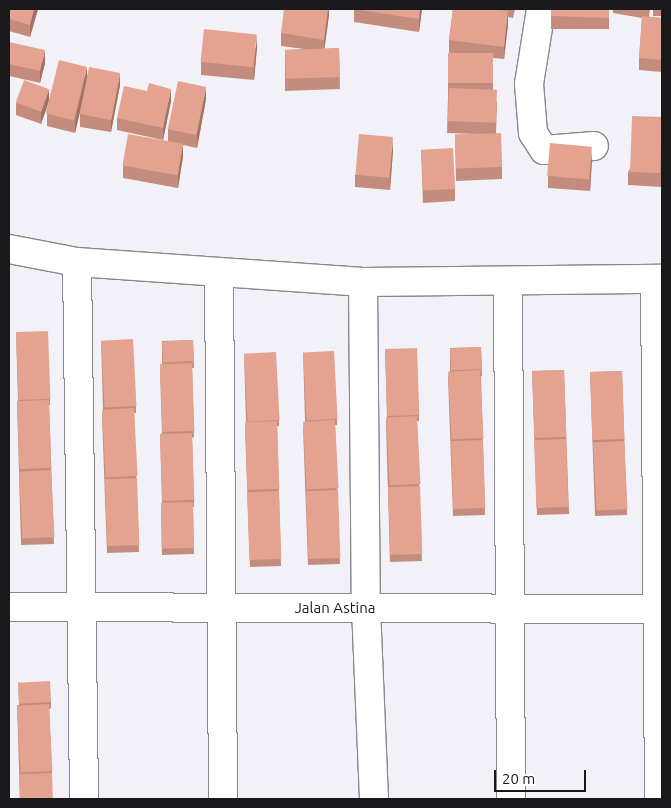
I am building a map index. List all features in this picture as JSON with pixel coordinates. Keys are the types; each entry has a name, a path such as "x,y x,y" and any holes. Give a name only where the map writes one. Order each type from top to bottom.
{"street":[{"path":"542,9 530,84 533,133 544,150 594,146"},
{"path":"9,249 77,262 219,275 363,282 658,279 659,799"},
{"path":"77,262 79,607 84,799"},
{"path":"219,275 223,799"},
{"path":"363,282 366,608 374,799"},
{"path":"508,282 511,799"},
{"name":"Jalan Astina","path":"9,607 660,609"}],"building":[{"path":"9,9 34,9 30,25 9,19"},
{"path":"284,9 328,9 324,40 281,33"},
{"path":"354,9 420,9 419,19"},
{"path":"453,9 508,11 504,47 449,40"},
{"path":"551,9 609,9 609,18 551,16"},
{"path":"642,16 662,18 662,60 639,58"},
{"path":"204,29 257,35 253,67 201,62"},
{"path":"9,42 45,50 40,71 9,64"},
{"path":"339,48 340,77 286,79 285,50"},
{"path":"448,53 493,53 493,83 448,83"},
{"path":"59,60 87,67 74,120 46,113"},
{"path":"89,67 120,73 111,120 80,114"},
{"path":"24,80 49,89 41,112 16,103"},
{"path":"178,81 206,87 196,135 168,129"},
{"path":"149,83 171,89 163,128 117,118 124,86 147,91"},
{"path":"449,88 497,90 496,123 448,121"},
{"path":"632,116 662,117 660,173 630,172"},
{"path":"501,133 502,167 456,169 455,135"},
{"path":"128,134 183,144 178,175 122,166"},
{"path":"359,134 393,137 389,178 355,175"},
{"path":"550,143 592,147 589,180 547,176"},
{"path":"453,148 455,189 423,191 421,150"},
{"path":"48,331 50,399 18,400 16,332"},
{"path":"133,339 137,406 105,408 101,341"},
{"path":"193,340 194,361 163,363 162,342"},
{"path":"481,347 482,369 451,371 450,349"},
{"path":"417,348 419,415 387,416 385,349"},
{"path":"334,351 338,419 307,421 303,353"},
{"path":"276,352 280,420 248,422 244,354"},
{"path":"192,363 194,431 162,432 160,364"},
{"path":"480,370 484,438 452,440 448,372"},
{"path":"564,370 566,437 534,438 532,371"},
{"path":"622,371 624,439 592,440 590,372"},
{"path":"49,400 51,468 19,469 17,401"},
{"path":"134,408 138,476 106,478 102,410"},
{"path":"417,416 421,484 390,486 386,418"},
{"path":"335,420 339,488 307,490 303,422"},
{"path":"277,421 279,489 247,490 245,422"},
{"path":"192,433 194,500 162,501 160,434"},
{"path":"566,439 568,507 536,508 534,440"},
{"path":"483,440 485,508 453,509 451,441"},
{"path":"624,441 628,509 597,511 593,443"},
{"path":"51,470 55,537 23,539 19,472"},
{"path":"137,478 139,545 107,546 105,479"},
{"path":"420,486 422,554 390,555 388,487"},
{"path":"338,490 340,558 308,559 306,491"},
{"path":"279,491 281,559 249,560 247,492"},
{"path":"193,502 194,548 162,549 161,503"},
{"path":"50,681 51,702 19,704 18,683"},
{"path":"49,704 53,771 21,773 17,706"},
{"path":"52,773 53,799 20,799 19,774"}]}
